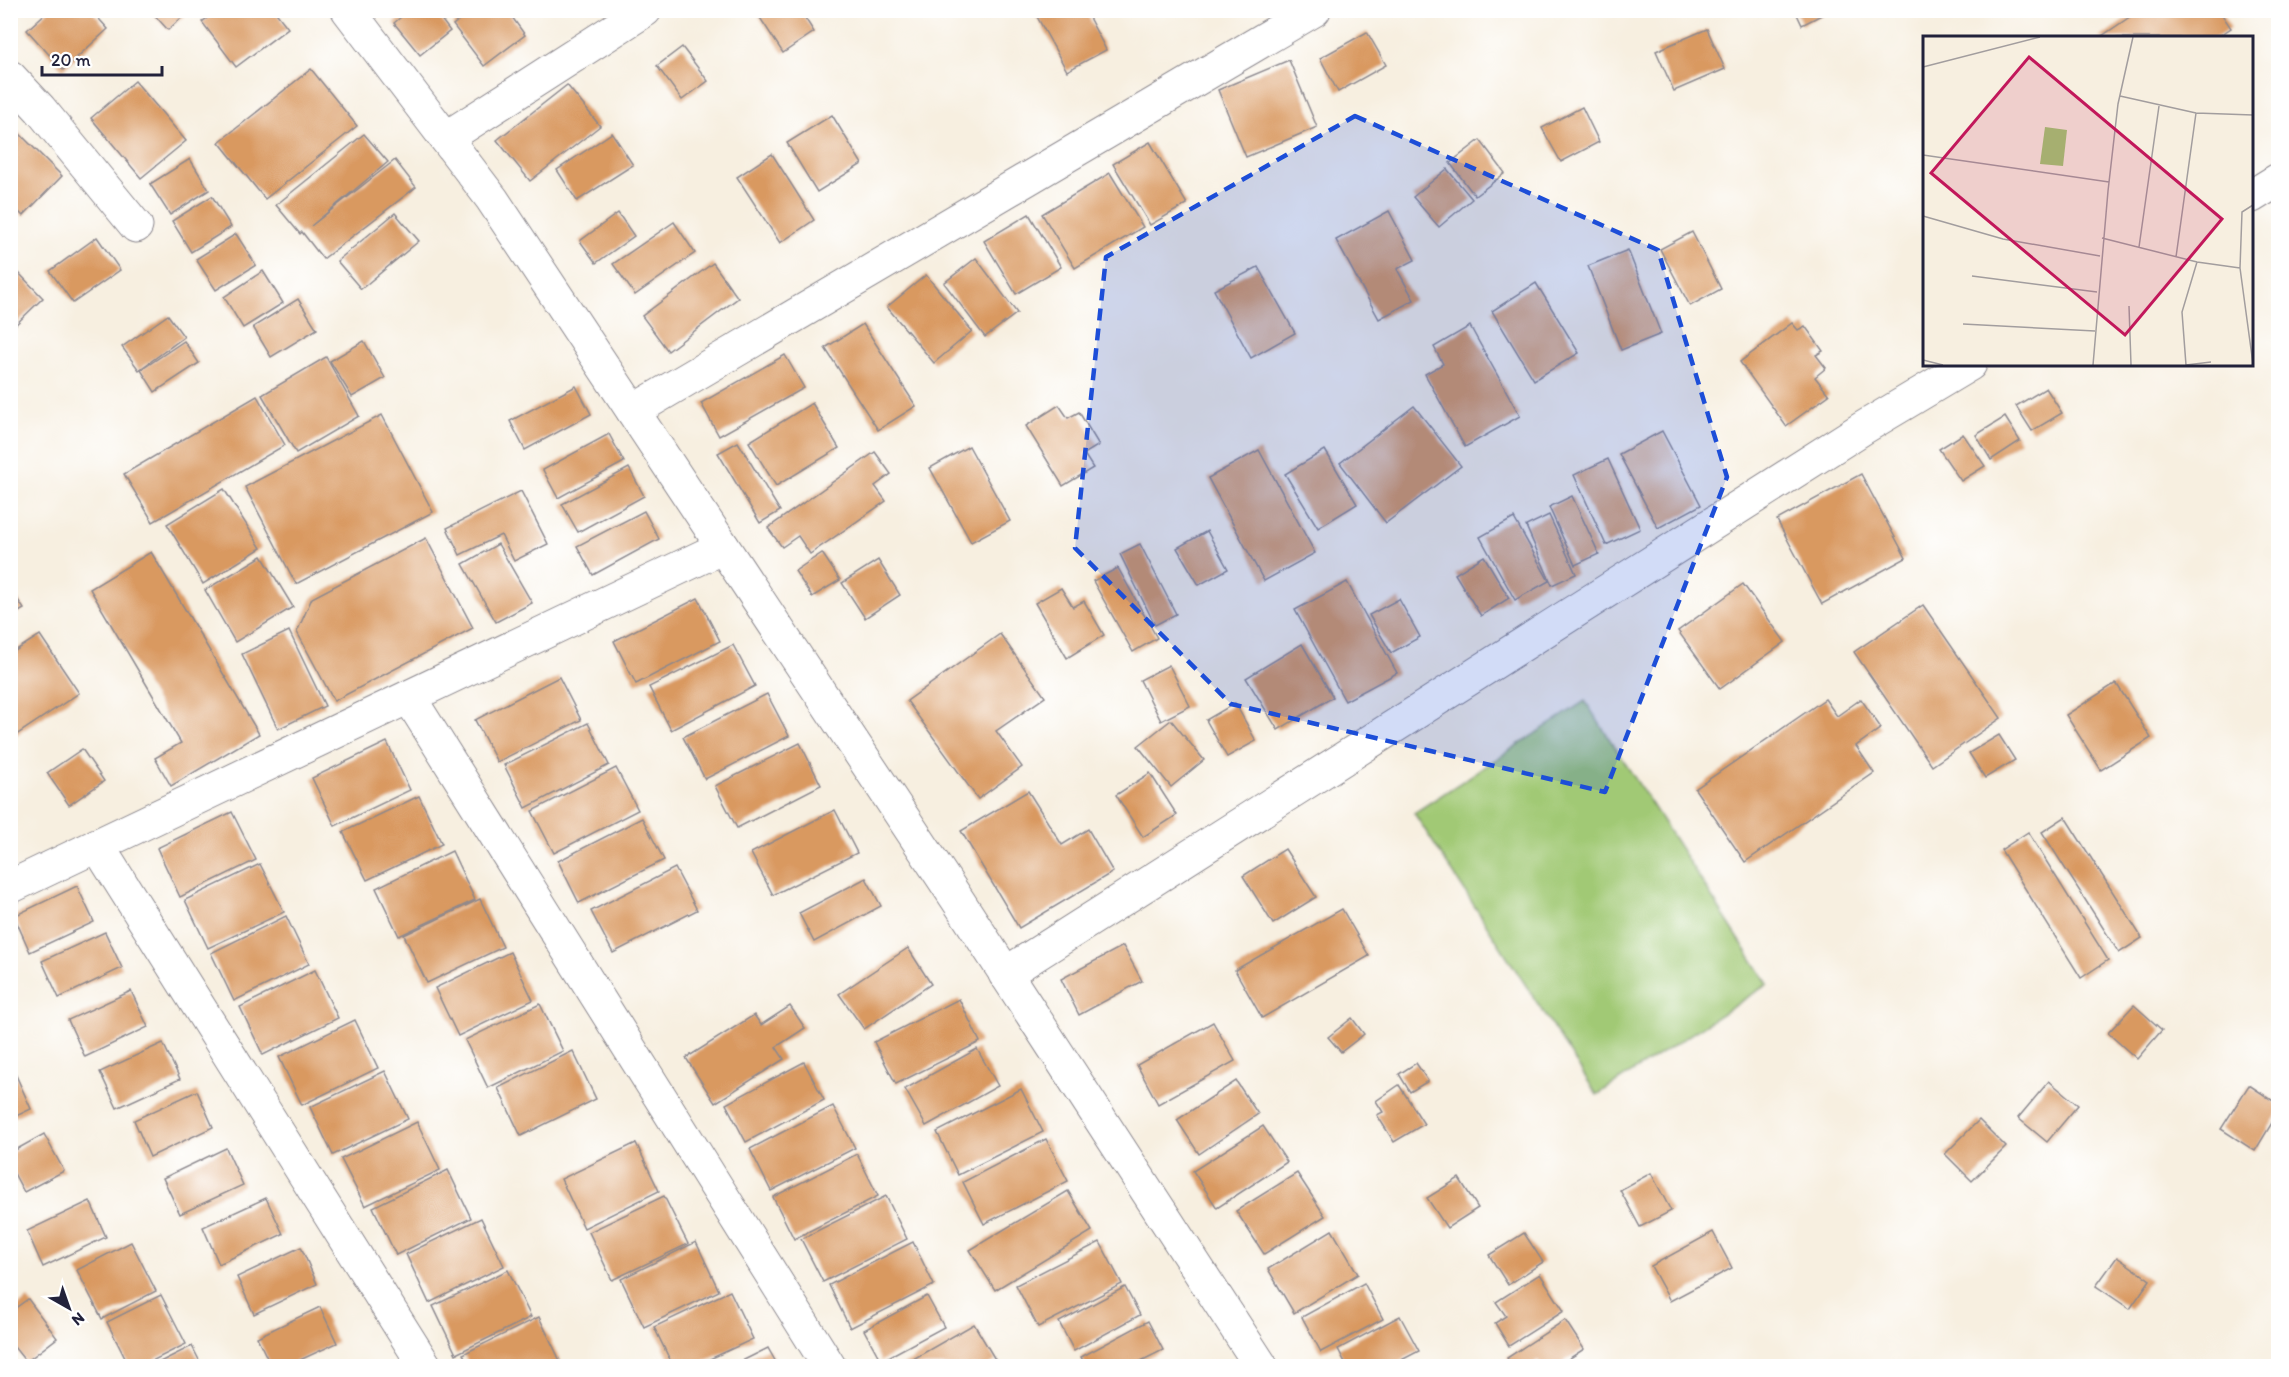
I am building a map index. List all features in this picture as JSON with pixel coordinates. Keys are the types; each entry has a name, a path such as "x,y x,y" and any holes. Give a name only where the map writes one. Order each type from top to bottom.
{"street":[{"path":"348,10 492,199 1005,974 1261,1366"},
{"path":"446,138 645,10"},
{"path":"633,411 1314,10"},
{"path":"10,77 40,109 136,226"},
{"path":"2253,195 2278,180"},
{"path":"1005,974 1863,428 1967,366"},
{"path":"10,886 723,547"},
{"path":"409,697 829,1366"},
{"path":"97,845 425,1366"}],"highlighted area":[{"path":"1355,116 1658,250 1727,477 1605,792 1231,704 1075,548 1106,257"}],"green space":[{"path":"1585,701 1768,984 1597,1095 1414,813"}],"building":[{"path":"49,10 91,10 108,29 63,70 27,30"},
{"path":"150,10 190,10 168,30"},
{"path":"218,10 274,10 288,28 236,67 202,22"},
{"path":"409,10 434,10 450,31 420,55 394,23"},
{"path":"472,10 507,10 525,35 484,66 453,25"},
{"path":"755,10 800,10 814,32 783,53"},
{"path":"1040,10 1085,10 1106,50 1067,71 1035,13"},
{"path":"1795,10 1831,10 1802,25"},
{"path":"2140,10 2219,10 2231,28 2219,36 2102,36"},
{"path":"1707,29 1725,69 1674,91 1656,51"},
{"path":"1367,32 1386,65 1338,92 1320,58"},
{"path":"682,47 708,81 682,100 657,66"},
{"path":"1289,60 1317,127 1246,157 1218,90"},
{"path":"311,69 357,126 265,199 219,142"},
{"path":"135,81 186,141 141,178 91,118"},
{"path":"567,85 600,126 530,181 497,140"},
{"path":"1582,107 1599,142 1561,162 1542,128"},
{"path":"832,115 862,164 817,192 787,143"},
{"path":"10,124 62,176 23,216 10,203"},
{"path":"612,133 633,165 577,201 557,170"},
{"path":"364,134 388,162 311,226 395,160 416,187 323,259 302,232 300,234 276,205"},
{"path":"1480,140 1505,173 1475,196 1450,163"},
{"path":"1150,142 1187,204 1150,225 1113,164"},
{"path":"772,154 814,220 780,243 737,177"},
{"path":"190,159 209,190 170,215 150,184"},
{"path":"1447,169 1472,199 1439,227 1413,197"},
{"path":"1110,173 1143,227 1075,268 1042,214"},
{"path":"212,196 231,227 191,252 172,221"},
{"path":"1389,211 1415,260 1397,269 1414,300 1379,319 1336,240"},
{"path":"395,213 419,241 361,289 337,261"},
{"path":"618,213 634,236 596,263 580,241"},
{"path":"1029,214 1061,267 1016,294 984,241"},
{"path":"674,222 695,253 635,295 613,264"},
{"path":"1692,232 1721,289 1690,306 1660,249"},
{"path":"236,234 256,265 216,290 196,259"},
{"path":"97,237 120,270 73,303 50,271"},
{"path":"1628,250 1661,334 1621,350 1588,266"},
{"path":"976,258 1017,313 985,337 944,283"},
{"path":"713,263 738,298 668,351 642,316"},
{"path":"1258,267 1295,333 1251,358 1214,290"},
{"path":"15,269 43,298 10,330 10,273"},
{"path":"263,271 283,303 243,328 224,297"},
{"path":"926,275 972,331 934,363 887,307"},
{"path":"1536,283 1579,353 1534,380 1492,311"},
{"path":"298,299 317,329 271,357 253,327"},
{"path":"168,315 184,337 139,370 122,347"},
{"path":"1792,323 1798,330 1805,326 1823,351 1816,355 1826,368 1815,377 1829,395 1786,426 1740,362"},
{"path":"863,324 916,406 878,430 825,348"},
{"path":"1470,326 1520,416 1465,447 1425,374 1443,364 1434,347"},
{"path":"184,341 199,363 155,392 141,370"},
{"path":"364,341 385,378 352,397 330,361"},
{"path":"785,355 804,388 719,436 701,403"},
{"path":"326,357 359,416 296,453 262,395"},
{"path":"576,386 591,414 525,450 510,421"},
{"path":"2046,388 2062,413 2032,431 2016,406"},
{"path":"257,396 285,445 153,522 124,474"},
{"path":"812,403 839,448 776,486 749,442"},
{"path":"1059,405 1068,418 1079,412 1099,445 1084,454 1093,468 1063,486 1026,426"},
{"path":"1414,406 1461,466 1386,523 1340,463"},
{"path":"382,415 433,512 296,584 245,487"},
{"path":"2005,417 2020,441 1991,460 1976,435"},
{"path":"1662,431 1701,505 1658,528 1619,454"},
{"path":"609,434 624,462 558,498 543,470"},
{"path":"1963,434 1985,466 1961,481 1939,449"},
{"path":"738,442 780,511 760,523 718,453"},
{"path":"969,446 1010,521 971,542 930,468"},
{"path":"1259,450 1315,553 1264,581 1208,478"},
{"path":"1325,450 1357,504 1318,528 1285,474"},
{"path":"875,452 891,474 875,486 886,501 810,554 798,536 782,547 768,528"},
{"path":"1608,459 1640,529 1606,545 1574,475"},
{"path":"629,468 644,496 578,532 562,504"},
{"path":"1861,474 1906,558 1822,604 1777,520"},
{"path":"224,489 261,548 203,584 167,524"},
{"path":"521,491 548,544 514,561 501,535 460,555 447,528"},
{"path":"1572,496 1599,554 1575,565 1549,507"},
{"path":"644,511 659,539 593,575 577,546"},
{"path":"1549,515 1576,574 1552,585 1526,526"},
{"path":"1514,518 1549,581 1515,600 1480,537"},
{"path":"1207,531 1228,569 1199,585 1177,548"},
{"path":"426,538 473,628 334,701 297,632 312,598"},
{"path":"498,544 532,603 496,622 463,564"},
{"path":"1140,544 1176,614 1155,625 1120,554"},
{"path":"151,552 259,734 171,786 155,758 181,743 90,589"},
{"path":"822,553 840,580 812,597 795,571"},
{"path":"262,556 293,607 235,642 205,590"},
{"path":"1484,556 1509,598 1481,616 1455,574"},
{"path":"878,560 900,595 865,618 842,583"},
{"path":"1118,568 1157,638 1133,652 1093,581"},
{"path":"1347,582 1397,673 1345,701 1295,610"},
{"path":"1743,584 1785,642 1720,689 1678,631"},
{"path":"10,588 24,609 10,617"},
{"path":"1061,588 1073,607 1084,601 1104,635 1067,658 1035,603"},
{"path":"698,598 720,641 636,684 614,641"},
{"path":"1399,599 1420,637 1391,653 1369,615"},
{"path":"1923,605 2001,718 1932,766 1854,652"},
{"path":"289,631 325,706 278,729 242,654"},
{"path":"1000,634 1045,697 996,731 1022,767 978,799 907,701"},
{"path":"40,635 79,693 10,739 10,654"},
{"path":"1302,644 1333,697 1278,730 1246,678"},
{"path":"733,645 755,686 671,730 649,687"},
{"path":"1169,665 1190,706 1161,721 1140,680"},
{"path":"559,677 581,720 497,762 475,720"},
{"path":"2116,683 2151,738 2101,770 2066,715"},
{"path":"767,694 789,736 705,779 683,737"},
{"path":"1825,699 1837,716 1861,699 1881,728 1856,746 1874,773 1745,862 1695,789"},
{"path":"1235,703 1256,741 1227,757 1206,720"},
{"path":"1171,720 1204,760 1171,787 1138,746"},
{"path":"588,723 609,765 526,808 504,765"},
{"path":"1999,735 2015,760 1985,778 1969,753"},
{"path":"387,742 410,790 335,826 312,778"},
{"path":"800,743 821,785 737,828 715,786"},
{"path":"82,749 104,781 69,805 47,773"},
{"path":"616,768 638,810 554,853 532,811"},
{"path":"1150,773 1177,815 1143,837 1116,795"},
{"path":"1028,791 1062,845 1088,829 1113,872 1019,928 961,831"},
{"path":"419,796 442,844 367,880 343,832"},
{"path":"835,810 857,853 773,895 751,853"},
{"path":"232,812 256,860 180,897 157,848"},
{"path":"2065,817 2142,938 2119,953 2042,832"},
{"path":"642,818 664,860 579,903 558,861"},
{"path":"2028,832 2108,960 2081,978 2001,850"},
{"path":"1285,849 1316,897 1273,924 1243,876"},
{"path":"452,851 475,900 399,936 376,888"},
{"path":"260,864 284,912 208,948 185,900"},
{"path":"675,868 697,910 613,953 591,911"},
{"path":"866,878 881,906 814,942 799,913"},
{"path":"77,886 94,922 30,952 14,916"},
{"path":"480,899 503,947 427,983 404,935"},
{"path":"1342,909 1369,956 1262,1018 1235,970"},
{"path":"286,916 309,964 234,1001 211,953"},
{"path":"105,932 122,968 59,998 42,961"},
{"path":"1123,946 1142,981 1079,1015 1061,979"},
{"path":"908,948 931,984 864,1029 839,994"},
{"path":"510,952 533,1000 458,1036 435,988"},
{"path":"315,970 338,1018 263,1055 240,1007"},
{"path":"131,991 148,1027 85,1057 68,1020"},
{"path":"959,999 980,1042 896,1084 874,1042"},
{"path":"540,1004 563,1051 488,1088 465,1040"},
{"path":"2134,1005 2162,1030 2137,1059 2108,1033"},
{"path":"790,1006 805,1028 776,1047 784,1059 715,1103 686,1058 754,1015 761,1025"},
{"path":"1352,1018 1364,1034 1341,1052 1328,1037"},
{"path":"355,1020 378,1068 302,1105 279,1057"},
{"path":"1213,1022 1235,1061 1158,1104 1137,1065"},
{"path":"163,1043 180,1079 117,1108 100,1072"},
{"path":"977,1049 998,1086 926,1126 905,1089"},
{"path":"573,1051 596,1099 521,1136 498,1088"},
{"path":"804,1062 824,1100 746,1142 726,1104"},
{"path":"1416,1063 1428,1081 1410,1092 1399,1074"},
{"path":"385,1071 408,1119 333,1155 310,1107"},
{"path":"15,1073 31,1109 10,1119 10,1075"},
{"path":"1236,1081 1258,1114 1199,1154 1177,1120"},
{"path":"2049,1081 2078,1105 2047,1142 2018,1118"},
{"path":"1399,1085 1424,1124 1394,1142 1377,1115 1383,1112 1376,1101"},
{"path":"2249,1085 2278,1104 2278,1113 2255,1151 2221,1129"},
{"path":"1021,1089 1043,1132 958,1175 937,1132"},
{"path":"197,1091 213,1127 150,1157 134,1120"},
{"path":"833,1106 855,1148 771,1191 750,1149"},
{"path":"1979,1120 2006,1147 1972,1181 1945,1154"},
{"path":"417,1122 440,1170 365,1206 341,1159"},
{"path":"1263,1126 1287,1162 1217,1208 1193,1171"},
{"path":"44,1134 64,1171 24,1192 10,1166 10,1153"},
{"path":"1046,1139 1068,1181 984,1224 963,1182"},
{"path":"636,1143 659,1191 584,1228 561,1179"},
{"path":"226,1148 243,1185 180,1214 163,1178"},
{"path":"857,1154 878,1196 794,1239 773,1197"},
{"path":"448,1170 471,1218 396,1255 373,1207"},
{"path":"1297,1173 1325,1216 1264,1254 1236,1211"},
{"path":"1651,1173 1671,1211 1640,1227 1620,1190"},
{"path":"1459,1178 1478,1208 1447,1228 1427,1198"},
{"path":"1068,1191 1092,1231 995,1290 970,1250"},
{"path":"664,1196 688,1244 612,1280 589,1232"},
{"path":"886,1196 907,1239 823,1282 801,1239"},
{"path":"266,1198 283,1234 219,1264 203,1227"},
{"path":"90,1201 106,1237 43,1267 27,1231"},
{"path":"481,1218 504,1266 429,1303 406,1254"},
{"path":"1332,1230 1358,1274 1294,1313 1268,1269"},
{"path":"1713,1232 1732,1268 1670,1301 1651,1266"},
{"path":"1524,1233 1543,1262 1508,1285 1489,1255"},
{"path":"131,1242 156,1291 102,1319 77,1270"},
{"path":"696,1242 719,1291 644,1327 621,1279"},
{"path":"913,1242 934,1285 850,1328 829,1285"},
{"path":"1100,1242 1122,1284 1038,1327 1016,1285"},
{"path":"301,1247 317,1284 254,1314 237,1277"},
{"path":"2117,1257 2150,1280 2130,1309 2096,1286"},
{"path":"508,1270 531,1317 456,1354 433,1306"},
{"path":"1540,1274 1564,1311 1509,1346 1495,1323 1506,1316 1496,1302"},
{"path":"1364,1283 1383,1319 1321,1352 1302,1317"},
{"path":"1125,1287 1140,1315 1074,1351 1059,1322"},
{"path":"730,1291 753,1339 695,1366 673,1366 654,1327"},
{"path":"161,1295 186,1344 142,1366 129,1366 107,1322"},
{"path":"927,1296 944,1327 881,1361 864,1330"},
{"path":"28,1299 57,1338 26,1362 10,1342 10,1312"},
{"path":"320,1307 337,1343 287,1366 271,1366 257,1337"},
{"path":"1400,1316 1419,1351 1390,1366 1347,1366 1338,1349"},
{"path":"539,1317 562,1365 470,1366 463,1354"},
{"path":"1565,1320 1584,1349 1558,1366 1541,1366 1538,1361 1529,1366 1512,1366 1507,1358"},
{"path":"1148,1321 1163,1350 1131,1366 1086,1366 1081,1357"},
{"path":"974,1324 996,1361 986,1366 901,1366"},
{"path":"192,1346 202,1366 152,1366"},
{"path":"768,1348 778,1366 732,1366"}]}
